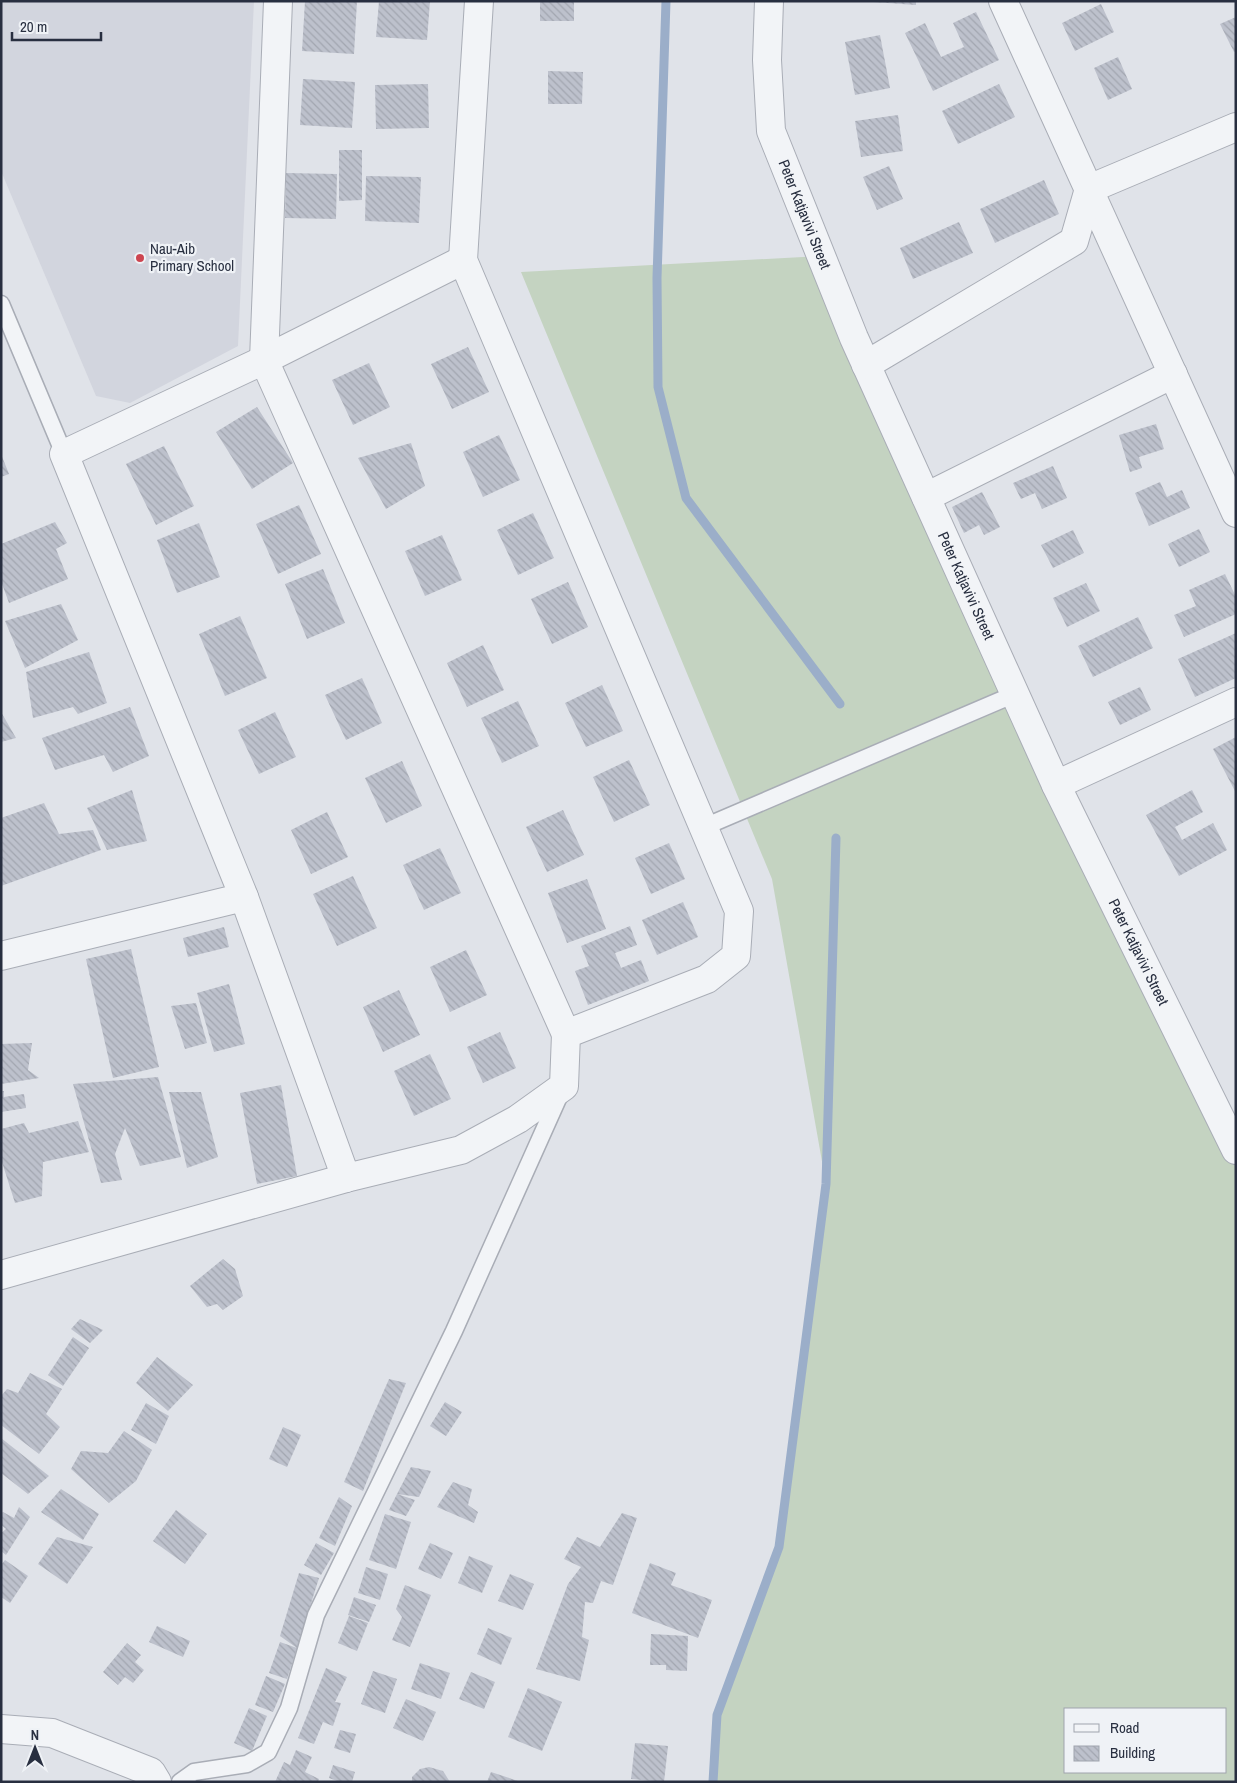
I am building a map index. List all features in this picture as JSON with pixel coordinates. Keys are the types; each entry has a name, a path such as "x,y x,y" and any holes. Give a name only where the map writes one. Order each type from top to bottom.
{"street":[{"path":"1,1276 346,1178 461,1150 518,1119 564,1086 566,1034 264,360 278,1"},
{"path":"480,1 463,260 739,911 736,956 707,979 566,1034"},
{"name":"Peter Katjavivi Street","path":"769,1 767,60 772,131 866,364 1056,785 1236,1150"},
{"path":"1003,1 1236,513"},
{"path":"1089,189 1236,127"},
{"path":"866,364 1074,241 1089,189"},
{"path":"346,1178 244,897 64,454 264,360 463,260"},
{"path":"926,497 1173,374"},
{"path":"1056,785 1236,702"},
{"path":"1,956 244,897"},
{"path":"1,1728 52,1733 150,1772 157,1782"}],"lane":[{"path":"1,304 64,454"},
{"path":"704,827 1015,694"},
{"path":"180,1782 194,1772 247,1764 268,1752 289,1708 316,1615 454,1332 564,1086"}],"shaded area":[{"name":"Nau-Aib Primary School","path":"1,1 254,1 238,346 130,403 96,396 1,171"}],"green space":[{"path":"821,256 1236,1150 1236,1782 713,1782 717,1715 779,1547 826,1184 772,879 521,272"}],"building":[{"path":"305,1 357,1 354,54 302,51"},
{"path":"379,1 430,1 427,40 376,37"},
{"path":"540,1 574,1 574,21 540,21"},
{"path":"859,1 916,1 916,5"},
{"path":"1101,4 1114,32 1075,51 1062,23"},
{"path":"976,12 999,60 933,91 905,33 925,23 941,57 964,47 953,23"},
{"path":"1236,17 1236,51 1234,52 1220,24"},
{"path":"880,35 890,88 855,95 845,42"},
{"path":"1118,57 1132,89 1108,100 1094,68"},
{"path":"548,71 583,72 582,104 548,104"},
{"path":"303,79 355,82 352,128 300,125"},
{"path":"428,84 429,128 376,129 375,85"},
{"path":"999,84 1015,117 958,144 942,111"},
{"path":"898,115 903,151 861,157 855,121"},
{"path":"339,150 362,150 362,200 339,201"},
{"path":"889,166 903,199 877,210 863,177"},
{"path":"286,173 337,174 336,219 285,218"},
{"path":"366,176 421,177 419,223 365,221"},
{"path":"1044,180 1059,214 995,243 980,209"},
{"path":"959,222 973,253 913,279 900,248"},
{"path":"468,347 489,392 452,409 431,364"},
{"path":"369,363 390,407 353,425 332,380"},
{"path":"257,407 293,463 252,489 216,432"},
{"path":"1156,424 1164,449 1139,457 1142,468 1130,472 1119,435"},
{"path":"499,435 520,480 483,497 463,452"},
{"path":"411,443 425,486 386,509 358,458"},
{"path":"164,446 194,506 156,525 126,464"},
{"path":"1,454 9,474 1,477"},
{"path":"1053,466 1067,498 1042,509 1035,493 1021,499 1013,483"},
{"path":"1160,482 1167,497 1182,490 1190,508 1149,526 1135,493"},
{"path":"982,492 1000,527 984,535 979,525 964,533 952,507"},
{"path":"299,505 321,554 278,574 256,524"},
{"path":"533,513 554,558 518,575 497,530"},
{"path":"55,522 67,543 56,549 68,579 9,603 1,581 1,544"},
{"path":"199,523 220,577 177,593 157,540"},
{"path":"1199,529 1210,552 1179,567 1168,544"},
{"path":"1073,530 1084,553 1053,568 1041,545"},
{"path":"442,535 462,580 425,596 405,551"},
{"path":"323,569 345,623 307,639 285,584"},
{"path":"1225,574 1236,597 1236,614 1184,637 1174,615 1196,606 1189,590"},
{"path":"568,582 588,627 552,644 531,599"},
{"path":"1086,583 1100,611 1067,627 1053,598"},
{"path":"61,604 78,640 25,668 5,621"},
{"path":"240,616 267,678 225,696 199,634"},
{"path":"1138,617 1153,648 1093,677 1078,646"},
{"path":"1236,633 1236,678 1195,697 1178,659"},
{"path":"483,645 504,690 467,707 447,663"},
{"path":"89,652 107,703 78,714 73,707 33,718 26,672"},
{"path":"362,678 382,723 346,740 325,695"},
{"path":"602,685 623,731 586,747 565,703"},
{"path":"1140,687 1151,710 1120,725 1108,702"},
{"path":"518,701 539,746 502,763 481,718"},
{"path":"130,707 149,756 113,772 104,755 55,770 42,738"},
{"path":"1,712 16,738 1,742"},
{"path":"275,712 296,757 259,774 238,730"},
{"path":"1236,737 1236,793 1213,749"},
{"path":"629,760 650,805 614,822 593,777"},
{"path":"402,761 422,806 386,823 365,778"},
{"path":"132,790 147,841 107,850 87,808"},
{"path":"1192,790 1203,812 1175,827 1182,840 1213,823 1227,850 1179,876 1146,815"},
{"path":"44,803 59,834 93,830 101,850 1,886 1,818"},
{"path":"563,810 584,855 547,872 526,827"},
{"path":"327,812 348,857 311,874 291,830"},
{"path":"669,843 685,879 651,894 635,858"},
{"path":"440,848 461,893 424,910 403,865"},
{"path":"353,876 377,928 337,946 313,894"},
{"path":"587,879 606,929 567,943 548,893"},
{"path":"683,902 698,937 657,955 642,920"},
{"path":"630,926 637,945 615,953 621,968 641,960 649,981 588,1005 575,971 589,966 581,946"},
{"path":"224,927 229,947 188,957 183,938"},
{"path":"131,949 159,1067 113,1078 86,959"},
{"path":"466,950 487,995 450,1012 430,967"},
{"path":"229,984 245,1044 214,1052 197,993"},
{"path":"399,990 420,1035 383,1052 363,1007"},
{"path":"196,1003 207,1043 185,1049 171,1006"},
{"path":"500,1032 516,1068 483,1083 467,1047"},
{"path":"32,1043 28,1070 39,1078 1,1084 1,1044"},
{"path":"430,1054 451,1099 414,1116 394,1071"},
{"path":"158,1077 181,1157 140,1166 125,1128 115,1154 122,1180 101,1183 73,1084"},
{"path":"281,1085 297,1176 257,1184 240,1093"},
{"path":"1,1091 4,1091 4,1097 24,1094 26,1108 1,1112"},
{"path":"169,1092 201,1092 218,1157 187,1168"},
{"path":"78,1121 89,1152 43,1162 42,1196 15,1203 1,1159 1,1129 24,1123 29,1133"},
{"path":"223,1259 235,1269 243,1296 223,1310 217,1304 207,1307 190,1286"},
{"path":"80,1319 103,1330 90,1343 71,1329"},
{"path":"73,1337 89,1348 63,1386 48,1375"},
{"path":"157,1357 193,1385 168,1411 136,1383"},
{"path":"30,1373 62,1389 46,1414 60,1427 39,1454 1,1425 1,1396 7,1389 18,1393"},
{"path":"389,1379 406,1383 363,1491 344,1482"},
{"path":"445,1402 462,1412 446,1436 430,1426"},
{"path":"146,1403 169,1416 156,1444 131,1430"},
{"path":"283,1427 301,1435 287,1467 269,1459"},
{"path":"124,1431 152,1450 136,1481 109,1503 71,1469 81,1451 108,1453"},
{"path":"1,1438 49,1476 28,1494 1,1473"},
{"path":"411,1467 431,1471 419,1497 397,1494"},
{"path":"453,1482 472,1489 468,1505 478,1512 474,1523 437,1507"},
{"path":"61,1489 99,1514 83,1540 41,1512"},
{"path":"397,1494 415,1500 406,1516 389,1510"},
{"path":"339,1497 352,1506 335,1546 319,1538"},
{"path":"19,1507 30,1517 6,1555 1,1551 1,1533 6,1529 1,1525 1,1513 3,1512 14,1518"},
{"path":"176,1510 207,1534 185,1564 153,1541"},
{"path":"622,1513 637,1518 613,1585 601,1581 593,1603 585,1602 582,1637 589,1640 580,1681 536,1669 568,1584 581,1567 564,1559 577,1537 600,1547"},
{"path":"385,1514 411,1522 396,1569 369,1560"},
{"path":"57,1537 93,1547 67,1584 38,1564"},
{"path":"316,1543 334,1553 321,1575 304,1565"},
{"path":"430,1543 453,1553 441,1579 418,1569"},
{"path":"469,1556 493,1566 482,1593 458,1583"},
{"path":"5,1560 28,1576 10,1603 1,1597 1,1565"},
{"path":"650,1563 676,1573 671,1585 712,1600 698,1638 632,1613"},
{"path":"366,1567 388,1574 380,1600 358,1593"},
{"path":"299,1573 319,1578 297,1648 280,1636"},
{"path":"510,1574 534,1584 523,1610 498,1601"},
{"path":"405,1585 431,1595 410,1647 392,1640 402,1617 396,1609"},
{"path":"354,1597 376,1605 369,1622 348,1615"},
{"path":"349,1616 368,1623 357,1651 338,1643"},
{"path":"157,1626 190,1641 183,1657 149,1642"},
{"path":"488,1628 512,1638 501,1665 477,1654"},
{"path":"651,1634 688,1636 687,1671 666,1670 666,1665 650,1665"},
{"path":"280,1642 297,1648 287,1679 269,1673"},
{"path":"127,1643 141,1655 135,1662 144,1670 133,1683 125,1677 118,1685 103,1672"},
{"path":"420,1663 450,1673 441,1699 411,1689"},
{"path":"326,1668 347,1677 335,1702 341,1703 333,1726 323,1722 314,1744 298,1738"},
{"path":"373,1671 397,1679 385,1713 361,1704"},
{"path":"471,1672 495,1682 484,1709 459,1699"},
{"path":"266,1676 285,1684 273,1712 255,1705"},
{"path":"528,1688 562,1702 542,1751 508,1737"},
{"path":"406,1699 436,1712 423,1741 393,1728"},
{"path":"249,1708 267,1716 252,1751 234,1743"},
{"path":"340,1730 356,1734 350,1753 334,1748"},
{"path":"635,1743 668,1746 664,1782 631,1779"},
{"path":"296,1750 312,1757 305,1772 319,1779 318,1782 275,1782 284,1762 290,1765"},
{"path":"333,1765 355,1772 352,1782 340,1782 329,1778"},
{"path":"429,1767 443,1771 450,1782 412,1782 412,1777 420,1769"},
{"path":"491,1772 518,1781 487,1782"}],"waterway":[{"path":"666,1 657,278 658,387 686,498 840,704"},
{"path":"713,1782 717,1715 779,1547 826,1184 836,838"}],"place":[{"name":"Nau-Aib Primary School","path":"140,258"}]}
